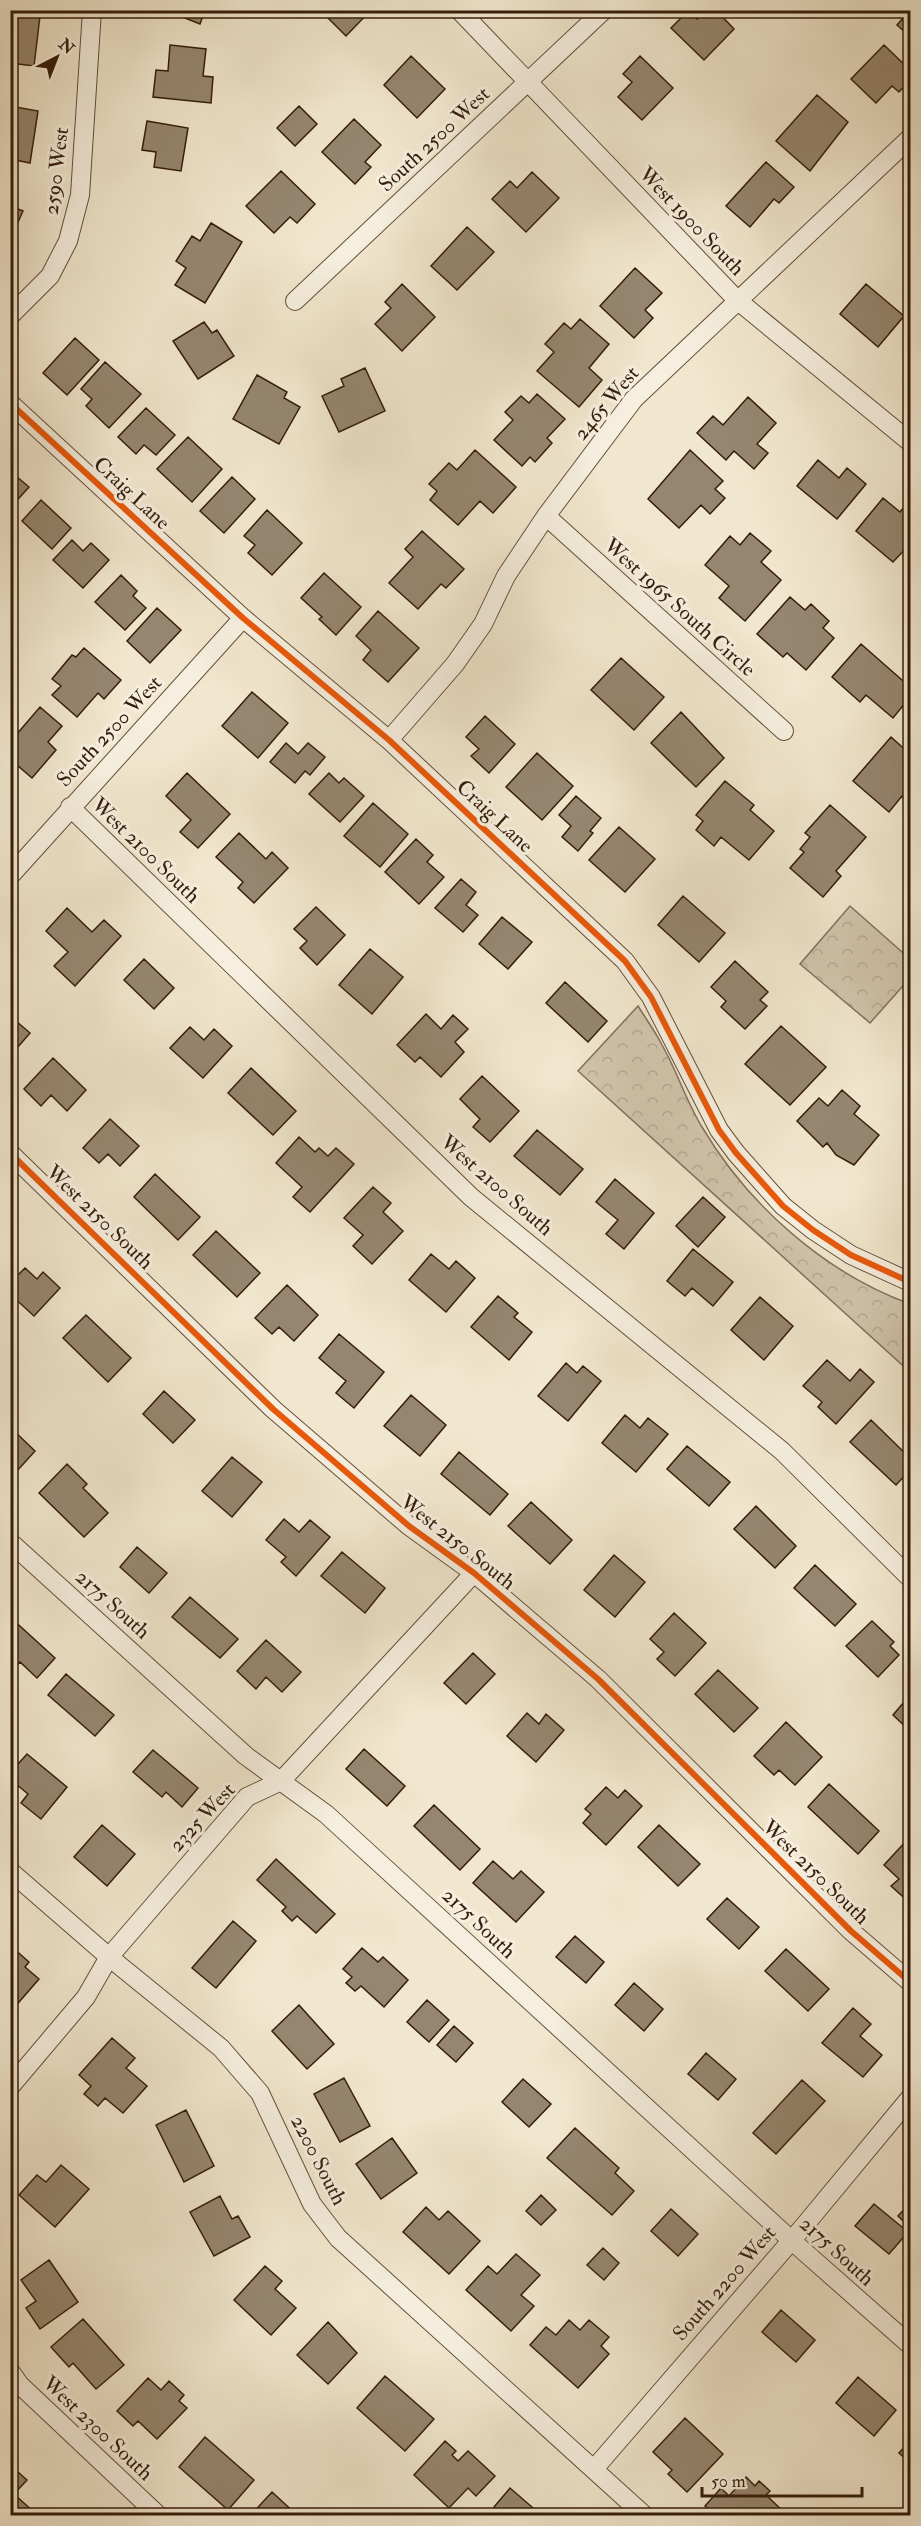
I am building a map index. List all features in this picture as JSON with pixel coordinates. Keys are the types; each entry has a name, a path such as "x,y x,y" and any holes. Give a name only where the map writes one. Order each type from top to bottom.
{"street":[{"name":"2590 West","path":"10,316 50,276 68,241 80,195 92,10"},
{"name":"West 1900 South","path":"459,10 737,300 910,442"},
{"name":"South 2500 West","path":"295,301 604,10"},
{"name":"2465 West","path":"388,740 455,664 483,624 506,576 546,516 634,399 910,138"},
{"name":"Craig Lane","path":"10,403 243,618 388,740 625,961 651,997 719,1130 736,1154 783,1206 851,1255 910,1282"},
{"name":"West 1965 South Circle","path":"546,516 784,731"},
{"name":"South 2500 West","path":"10,876 243,618"},
{"name":"West 2100 South","path":"70,807 471,1197 783,1452 910,1578"},
{"name":"West 2150 South","path":"10,1153 273,1409 409,1526 474,1573 598,1679 851,1931 910,1982"},
{"name":"2175 South","path":"10,1542 246,1756 326,1814 791,2240 910,2345"},
{"name":"2325 West","path":"10,2087 86,1997 110,1957 247,1797 281,1781 474,1573"},
{"name":"2200 South","path":"10,1871 221,2048 260,2093 312,2204 338,2238 645,2516"},
{"name":"South 2200 West","path":"594,2469 910,2098"},
{"name":"West 2300 South","path":"10,2371 20,2385 159,2516"}],"green space":[{"path":"850,906 910,959 910,978 870,1023 800,964"},
{"path":"638,1006 667,1055 702,1127 742,1183 791,1233 819,1255 879,1291 910,1304 910,1372 578,1071"}],"building":[{"path":"165,10 205,10 200,24"},
{"path":"320,10 371,10 346,36"},
{"path":"689,10 697,19 705,10 716,10 734,29 704,60 671,28"},
{"path":"910,10 910,44 904,39 908,35 897,25"},
{"path":"10,12 40,16 34,66 10,63"},
{"path":"170,45 206,49 203,76 213,77 211,103 153,97 156,70 168,71"},
{"path":"884,45 910,70 910,80 899,92 892,86 876,103 851,79"},
{"path":"411,56 445,89 417,118 384,85"},
{"path":"640,56 673,88 642,120 618,97 632,82 623,74"},
{"path":"817,95 848,122 810,171 776,141"},
{"path":"10,106 38,111 30,163 10,159"},
{"path":"299,106 317,124 295,146 277,128"},
{"path":"354,119 381,145 365,162 371,167 355,184 322,152"},
{"path":"147,121 188,128 181,171 154,167 156,152 142,150"},
{"path":"766,162 794,187 779,203 774,199 750,227 726,206"},
{"path":"281,171 315,204 297,223 290,217 274,233 246,206"},
{"path":"532,172 559,198 526,232 492,199 510,181 517,188"},
{"path":"10,206 23,211 10,240"},
{"path":"211,223 242,242 205,303 175,285 186,268 176,261 192,236 200,241"},
{"path":"467,227 494,252 457,290 431,266"},
{"path":"635,268 662,293 645,310 653,318 634,338 600,306"},
{"path":"402,284 435,317 402,351 375,324 391,308 385,302"},
{"path":"866,284 904,316 878,347 840,314"},
{"path":"580,319 609,344 589,368 602,380 579,407 537,371 554,352 545,344 564,323 571,329"},
{"path":"204,322 212,333 217,330 234,356 198,379 173,341"},
{"path":"75,338 99,360 67,395 43,373"},
{"path":"105,362 141,394 109,428 86,406 92,399 81,389"},
{"path":"365,368 385,411 339,432 322,396 344,386 341,379"},
{"path":"257,375 287,392 284,398 300,407 279,444 233,419"},
{"path":"537,394 565,419 547,438 552,443 535,462 530,457 522,466 494,440 513,420 505,412 521,396 529,403"},
{"path":"748,397 776,423 757,444 768,453 754,469 734,451 726,460 697,433 713,416 723,425"},
{"path":"146,408 175,435 156,455 144,445 136,454 118,437"},
{"path":"188,437 222,469 192,502 157,469"},
{"path":"475,450 516,487 493,513 480,501 458,525 430,500 437,491 429,484 449,463 457,470"},
{"path":"690,450 723,481 715,489 725,498 710,514 701,505 679,528 648,499"},
{"path":"818,460 839,478 847,468 866,484 837,519 797,486"},
{"path":"10,471 29,487 10,508"},
{"path":"232,477 255,499 224,533 200,511"},
{"path":"883,498 900,512 904,507 910,512 910,544 893,562 856,531"},
{"path":"41,500 71,528 52,549 22,521"},
{"path":"267,510 302,543 272,575 248,553 255,545 244,536"},
{"path":"422,531 464,569 446,588 441,584 418,609 389,583 413,557 405,549"},
{"path":"750,533 771,551 761,562 781,580 745,621 719,598 729,586 705,565 730,536 740,545"},
{"path":"72,540 83,551 91,543 109,560 83,588 53,560"},
{"path":"324,573 361,607 336,635 319,619 322,617 301,598"},
{"path":"121,575 137,591 133,596 146,608 125,630 95,602"},
{"path":"790,597 805,610 811,604 829,621 823,628 834,638 806,670 787,653 783,657 757,634"},
{"path":"157,608 181,630 150,663 127,641"},
{"path":"378,611 419,648 388,682 363,660 371,650 356,636"},
{"path":"861,644 910,687 910,697 893,718 866,695 860,702 832,677"},
{"path":"84,648 121,680 104,699 98,693 77,717 52,695 61,686 52,679 72,655 76,657"},
{"path":"621,658 664,697 634,730 591,690"},
{"path":"252,692 288,723 258,758 222,726"},
{"path":"40,707 62,726 48,742 56,750 32,778 10,759 10,742"},
{"path":"681,712 724,758 696,787 651,743"},
{"path":"485,716 515,744 489,773 471,756 479,749 466,737"},
{"path":"891,737 910,754 910,803 902,796 889,812 853,781"},
{"path":"286,743 298,754 308,743 325,757 310,775 305,771 295,783 270,762"},
{"path":"537,753 573,786 542,820 506,787"},
{"path":"187,773 230,814 198,848 180,832 191,820 166,796"},
{"path":"329,773 339,783 344,778 364,796 340,822 309,794"},
{"path":"725,781 754,805 750,810 774,831 749,860 721,837 714,846 696,830 703,821 696,815"},
{"path":"576,796 601,818 590,831 593,833 578,851 562,837 571,826 559,815"},
{"path":"373,803 408,834 380,867 344,836"},
{"path":"830,805 866,837 836,871 841,876 823,897 790,868 804,852 800,849 810,837 805,833"},
{"path":"619,827 655,859 625,892 589,860"},
{"path":"239,833 266,859 272,852 288,868 254,903 238,888 243,882 216,857"},
{"path":"416,839 433,855 427,862 444,877 419,904 385,872"},
{"path":"461,879 476,892 466,905 478,915 463,932 435,908"},
{"path":"683,896 725,933 699,962 658,925"},
{"path":"316,907 345,935 317,965 300,948 307,941 294,929"},
{"path":"67,908 92,932 104,920 121,936 75,986 54,966 68,952 46,931"},
{"path":"502,917 532,942 508,969 479,944"},
{"path":"370,949 403,977 372,1014 339,985"},
{"path":"144,959 174,988 154,1009 124,980"},
{"path":"735,961 768,992 760,1000 767,1006 745,1029 721,1007 726,1001 711,987"},
{"path":"565,982 607,1021 588,1042 546,1003"},
{"path":"426,1014 441,1029 453,1015 468,1029 455,1042 464,1052 441,1077 420,1057 415,1062 397,1045"},
{"path":"10,1016 30,1033 10,1056"},
{"path":"781,1026 826,1067 790,1105 745,1064"},
{"path":"190,1027 204,1040 214,1029 232,1046 203,1078 170,1048"},
{"path":"53,1058 86,1090 67,1111 51,1095 41,1106 24,1089"},
{"path":"251,1068 296,1111 273,1135 228,1093"},
{"path":"482,1076 519,1111 490,1142 473,1127 480,1119 460,1099"},
{"path":"842,1090 860,1106 854,1114 879,1135 854,1165 836,1155 827,1143 823,1147 797,1121 819,1098 828,1106"},
{"path":"110,1119 139,1146 120,1166 108,1154 99,1163 83,1148"},
{"path":"537,1130 583,1169 560,1195 514,1156"},
{"path":"299,1137 315,1152 319,1148 328,1156 336,1148 354,1164 310,1212 293,1197 302,1187 276,1163"},
{"path":"155,1174 200,1217 178,1240 134,1197"},
{"path":"615,1179 654,1213 624,1249 606,1234 618,1220 596,1202"},
{"path":"373,1187 391,1203 383,1212 403,1231 372,1264 353,1246 363,1235 344,1218"},
{"path":"703,1197 725,1217 698,1247 676,1226"},
{"path":"216,1231 260,1273 237,1297 193,1255"},
{"path":"693,1249 733,1282 713,1306 692,1288 685,1296 667,1281"},
{"path":"431,1254 449,1269 456,1261 475,1278 446,1312 409,1280"},
{"path":"25,1268 37,1279 43,1272 60,1288 34,1316 10,1294 10,1283"},
{"path":"287,1285 318,1315 294,1341 279,1327 272,1334 255,1318"},
{"path":"498,1296 518,1313 514,1317 532,1332 509,1360 471,1327"},
{"path":"760,1297 793,1326 764,1360 731,1330"},
{"path":"86,1315 131,1358 108,1382 63,1338"},
{"path":"339,1334 384,1372 354,1408 336,1393 346,1381 319,1358"},
{"path":"827,1360 850,1381 860,1369 874,1382 836,1424 818,1407 822,1402 803,1386"},
{"path":"566,1363 577,1373 583,1366 601,1381 568,1421 538,1396"},
{"path":"164,1391 195,1420 173,1443 143,1414"},
{"path":"411,1395 446,1425 420,1456 384,1426"},
{"path":"625,1415 640,1428 648,1418 668,1434 636,1472 602,1443"},
{"path":"871,1420 910,1458 910,1470 896,1485 850,1442"},
{"path":"10,1427 35,1451 16,1472 10,1467"},
{"path":"687,1446 730,1482 709,1506 667,1469"},
{"path":"459,1452 508,1494 490,1515 441,1474"},
{"path":"232,1457 262,1482 232,1517 202,1491"},
{"path":"67,1464 87,1484 83,1488 108,1513 84,1537 39,1493"},
{"path":"531,1502 572,1540 550,1564 508,1526"},
{"path":"756,1506 796,1546 775,1568 734,1529"},
{"path":"284,1519 299,1532 310,1520 330,1537 296,1576 281,1562 286,1557 266,1540"},
{"path":"137,1547 167,1573 149,1593 120,1567"},
{"path":"342,1552 385,1588 365,1613 321,1576"},
{"path":"614,1555 645,1582 615,1617 584,1590"},
{"path":"815,1565 856,1604 835,1626 794,1588"},
{"path":"190,1597 238,1639 220,1658 172,1617"},
{"path":"674,1613 706,1643 675,1676 657,1659 664,1652 650,1639"},
{"path":"10,1617 55,1658 37,1678 20,1662 10,1672"},
{"path":"872,1621 894,1642 890,1646 899,1655 878,1677 846,1646"},
{"path":"266,1640 301,1672 282,1692 266,1677 256,1689 237,1671"},
{"path":"473,1653 495,1674 466,1704 444,1683"},
{"path":"718,1670 758,1708 734,1732 695,1694"},
{"path":"66,1674 114,1715 95,1736 48,1695"},
{"path":"910,1695 910,1731 893,1715"},
{"path":"527,1713 539,1724 546,1714 564,1730 536,1762 507,1736"},
{"path":"786,1722 822,1757 795,1785 779,1770 774,1775 754,1756"},
{"path":"364,1749 405,1786 387,1806 346,1769"},
{"path":"153,1750 198,1788 182,1807 166,1792 162,1797 133,1772"},
{"path":"27,1754 67,1787 41,1819 21,1803 28,1794 10,1779 10,1773"},
{"path":"829,1784 879,1831 858,1854 808,1807"},
{"path":"606,1787 618,1798 625,1790 642,1806 606,1845 583,1823 591,1814 585,1809"},
{"path":"434,1805 480,1849 460,1870 414,1826"},
{"path":"102,1825 135,1854 107,1886 74,1857"},
{"path":"659,1825 700,1864 678,1886 638,1847"},
{"path":"908,1839 910,1842 909,1902 891,1886 899,1879 884,1865"},
{"path":"276,1859 335,1914 316,1933 297,1916 292,1921 282,1911 286,1907 257,1880"},
{"path":"493,1861 513,1879 521,1871 544,1892 516,1922 473,1883"},
{"path":"727,1898 759,1927 739,1949 707,1919"},
{"path":"233,1921 256,1941 216,1988 192,1968"},
{"path":"575,1936 604,1962 586,1983 556,1957"},
{"path":"12,1947 29,1962 25,1967 39,1979 13,2009 10,2007"},
{"path":"362,1948 378,1962 383,1957 408,1980 384,2007 361,1986 355,1991 346,1983 352,1977 343,1969"},
{"path":"786,1949 829,1989 808,2011 765,1971"},
{"path":"634,1983 663,2009 644,2031 615,2005"},
{"path":"427,2000 449,2020 429,2042 407,2022"},
{"path":"299,2005 334,2044 307,2069 272,2031"},
{"path":"853,2008 871,2024 860,2036 882,2055 863,2077 822,2043"},
{"path":"454,2026 473,2043 456,2062 437,2045"},
{"path":"112,2038 135,2058 126,2068 147,2086 123,2113 105,2098 98,2106 84,2094 91,2086 79,2075"},
{"path":"706,2053 736,2079 718,2100 688,2074"},
{"path":"344,2078 370,2126 340,2142 314,2094"},
{"path":"523,2079 551,2104 529,2127 502,2102"},
{"path":"802,2080 825,2101 776,2154 753,2133"},
{"path":"186,2110 214,2166 184,2182 156,2125"},
{"path":"575,2128 619,2168 615,2173 634,2191 612,2215 547,2158"},
{"path":"392,2138 417,2173 381,2199 356,2164"},
{"path":"61,2165 89,2189 55,2227 19,2195 37,2175 46,2182"},
{"path":"541,2195 556,2210 541,2225 526,2211"},
{"path":"220,2196 232,2219 238,2216 250,2237 214,2256 190,2212"},
{"path":"874,2204 908,2232 889,2254 855,2226"},
{"path":"910,2205 910,2228 898,2216"},
{"path":"426,2207 439,2220 448,2211 480,2241 449,2274 403,2232"},
{"path":"671,2209 698,2234 678,2256 651,2231"},
{"path":"603,2248 619,2263 604,2280 587,2265"},
{"path":"516,2254 540,2275 521,2295 534,2306 511,2331 466,2290 488,2266 497,2274"},
{"path":"49,2260 78,2302 40,2329 26,2308 36,2301 21,2280"},
{"path":"265,2266 282,2281 275,2289 296,2308 271,2335 234,2300"},
{"path":"781,2310 815,2340 796,2362 762,2332"},
{"path":"83,2319 124,2365 96,2389 73,2363 69,2367 51,2347"},
{"path":"569,2320 580,2330 589,2320 609,2337 601,2346 609,2354 578,2388 530,2345 546,2327 556,2335"},
{"path":"328,2322 357,2353 328,2384 297,2355"},
{"path":"385,2376 434,2419 405,2451 357,2408"},
{"path":"858,2377 896,2410 874,2436 836,2403"},
{"path":"148,2378 161,2390 169,2381 184,2395 179,2401 187,2408 157,2439 138,2421 133,2426 117,2411"},
{"path":"685,2418 723,2454 687,2492 668,2474 672,2470 653,2452"},
{"path":"205,2437 254,2480 228,2510 179,2467"},
{"path":"445,2441 456,2451 452,2455 458,2461 468,2451 495,2476 476,2496 468,2488 449,2508 414,2475"},
{"path":"910,2441 910,2463 899,2453"},
{"path":"10,2465 27,2480 14,2494 35,2513 33,2516 10,2516"},
{"path":"746,2477 755,2486 759,2481 770,2491 766,2495 785,2513 782,2516 715,2516 705,2506 721,2488 729,2496"},
{"path":"510,2488 540,2514 538,2516 501,2516 494,2507"},
{"path":"272,2492 298,2516 250,2516"}],"cycle path":[{"path":"10,403 243,618 389,740 625,961 651,997 719,1130 736,1153 783,1206 813,1230 851,1255 910,1282"},
{"path":"10,1153 273,1409 409,1526 474,1573 598,1679 851,1931 910,1982"}]}
